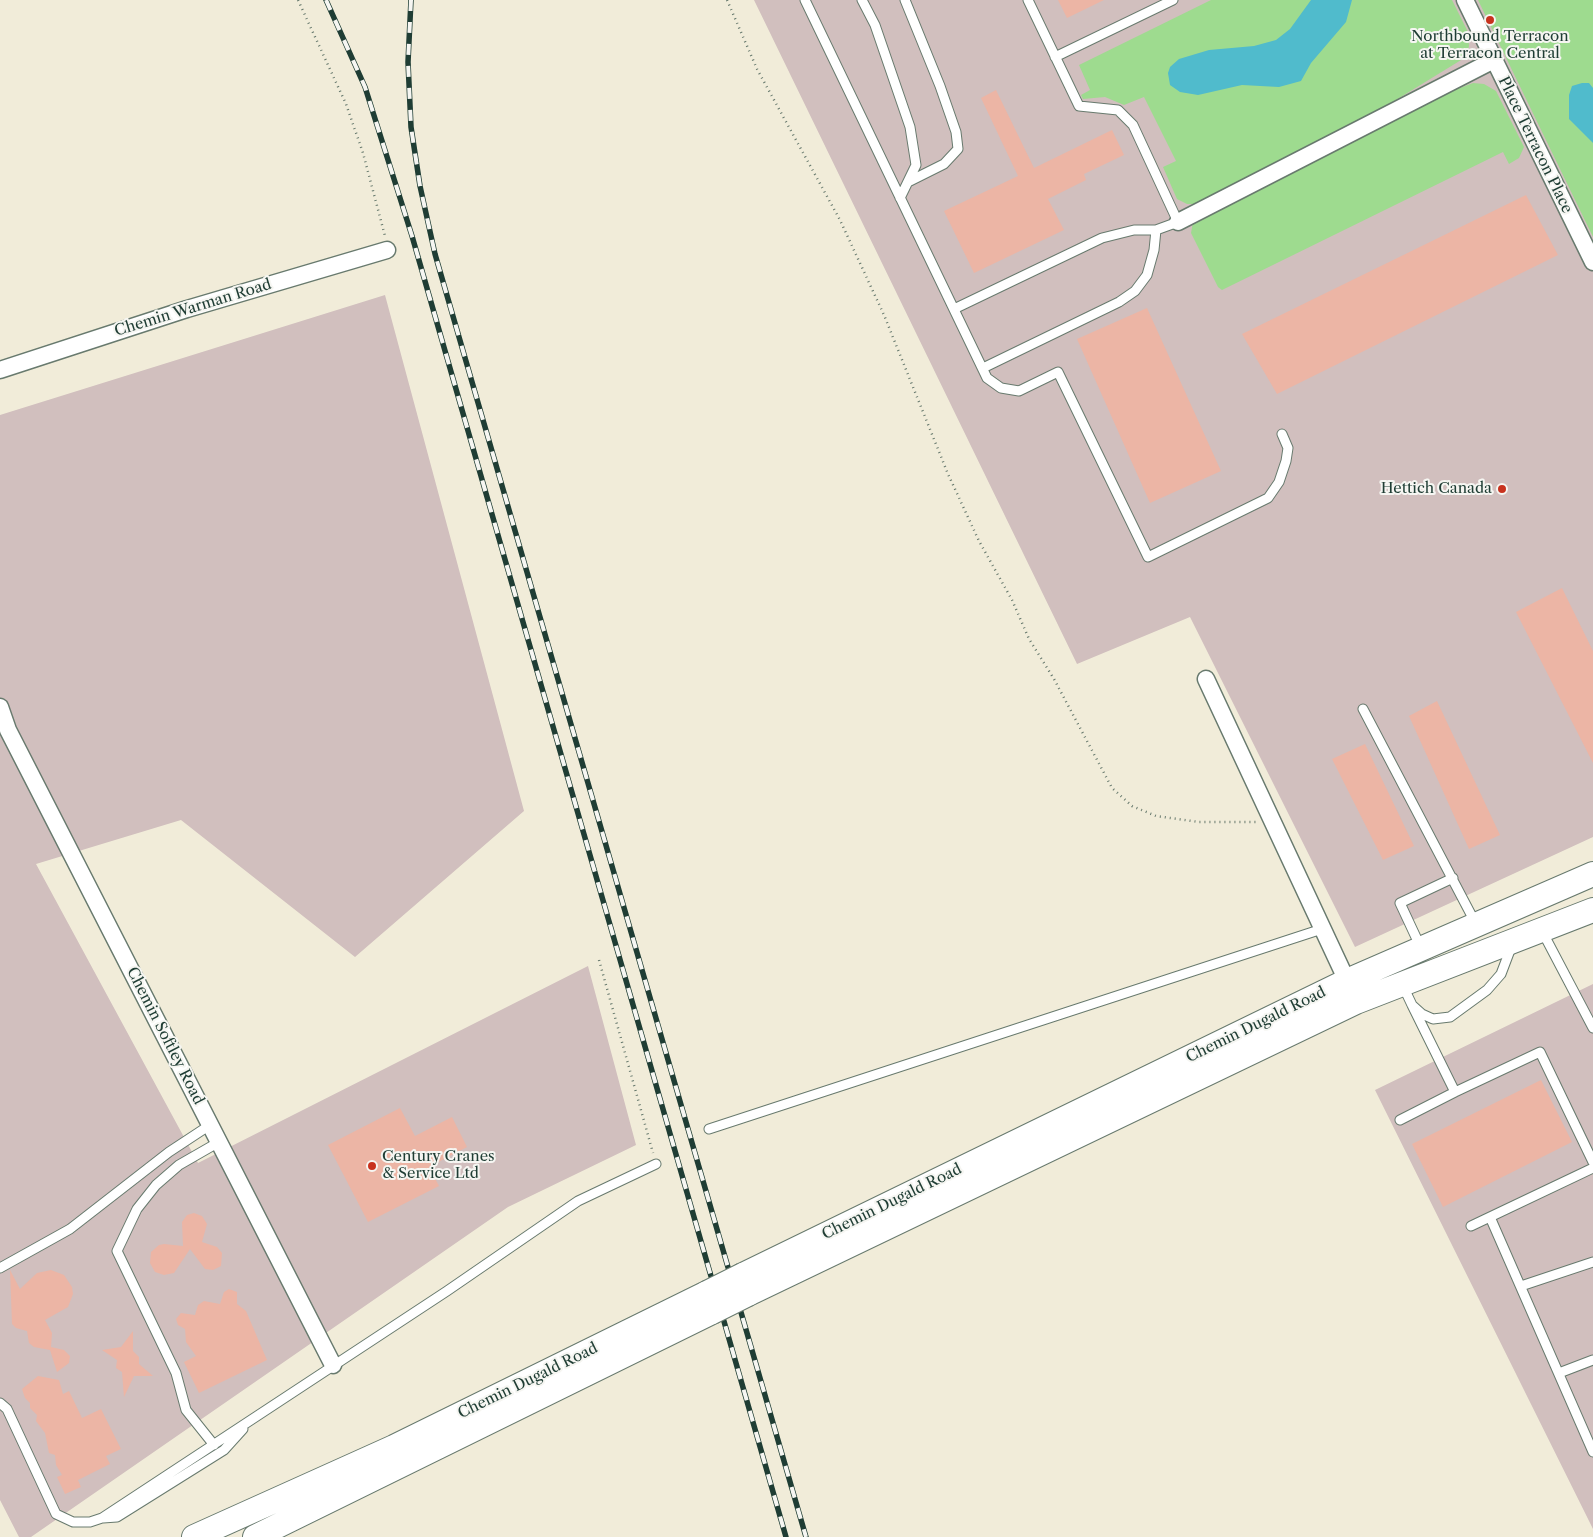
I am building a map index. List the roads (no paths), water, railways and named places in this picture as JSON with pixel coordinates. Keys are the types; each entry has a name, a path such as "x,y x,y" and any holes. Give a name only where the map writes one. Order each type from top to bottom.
{"main road":[{"name":"Chemin Dugald Road","path":"745,1285 1356,1002 1397,972 1421,948 1593,874"},
{"name":"Chemin Dugald Road","path":"255,1537 709,1303 1346,981 1397,972 1513,943 1593,910"},
{"name":"Chemin Dugald Road","path":"194,1537 709,1303"}],"street":[{"name":"Place Terracon Place","path":"1465,0 1593,262"},
{"path":"1178,222 1494,60"},
{"name":"Chemin Warman Road","path":"0,370 188,309 387,250"},
{"path":"1206,679 1346,981"},
{"name":"Chemin Softley Road","path":"0,707 8,730 333,1365"}],"lane":[{"path":"805,0 987,378 1001,388 1019,391 1058,372 1148,557 1268,498 1278,482 1286,461 1288,448 1282,434"},
{"path":"862,0 875,26 910,126 916,165 900,198"},
{"path":"905,0 944,95 956,132 958,149 944,164 908,182"},
{"path":"954,309 1102,238 1134,230 1156,230 1178,222 1133,125 1118,110 1079,106 1028,0"},
{"path":"1055,57 1172,0"},
{"path":"983,368 1119,302 1135,291 1147,275 1154,250 1156,230"},
{"path":"1363,709 1476,924"},
{"path":"1421,948 1400,902 1453,878"},
{"path":"709,1129 1322,929"},
{"path":"1542,931 1593,1028"},
{"path":"1412,1005 1433,1018 1450,1017 1487,990 1501,974 1513,943"},
{"path":"1397,972 1456,1092"},
{"path":"1400,1120 1540,1052 1593,1162"},
{"path":"0,1268 70,1229 169,1152 210,1125"},
{"path":"214,1445 186,1410 176,1373 117,1251 137,1209 156,1185 179,1165 219,1142"},
{"path":"102,1518 578,1201 656,1164"},
{"path":"1471,1226 1593,1168"},
{"path":"1490,1217 1593,1452"},
{"path":"1521,1286 1593,1262"},
{"path":"1559,1372 1593,1360"},
{"path":"0,1403 7,1409 56,1514 73,1522 90,1522 102,1518 117,1517 224,1450 253,1418"}],"water":[{"path":"1311,0 1352,0 1346,22 1311,63 1301,81 1279,87 1242,85 1198,95 1180,92 1170,85 1168,73 1170,67 1179,59 1209,50 1254,46 1276,40 1290,29"},
{"path":"1589,83 1593,88 1593,143 1569,119 1569,95 1572,86"}],"railway":[{"path":"326,0 365,87 412,236 786,1537"},
{"path":"411,0 408,62 411,127 420,186 435,254 806,1537"}],"place":[{"name":"Northbound Terracon at Terracon Central","path":"1490,20"},
{"name":"Hettich Canada","path":"1502,489"},
{"name":"Century Cranes & Service Ltd","path":"372,1166"}]}
